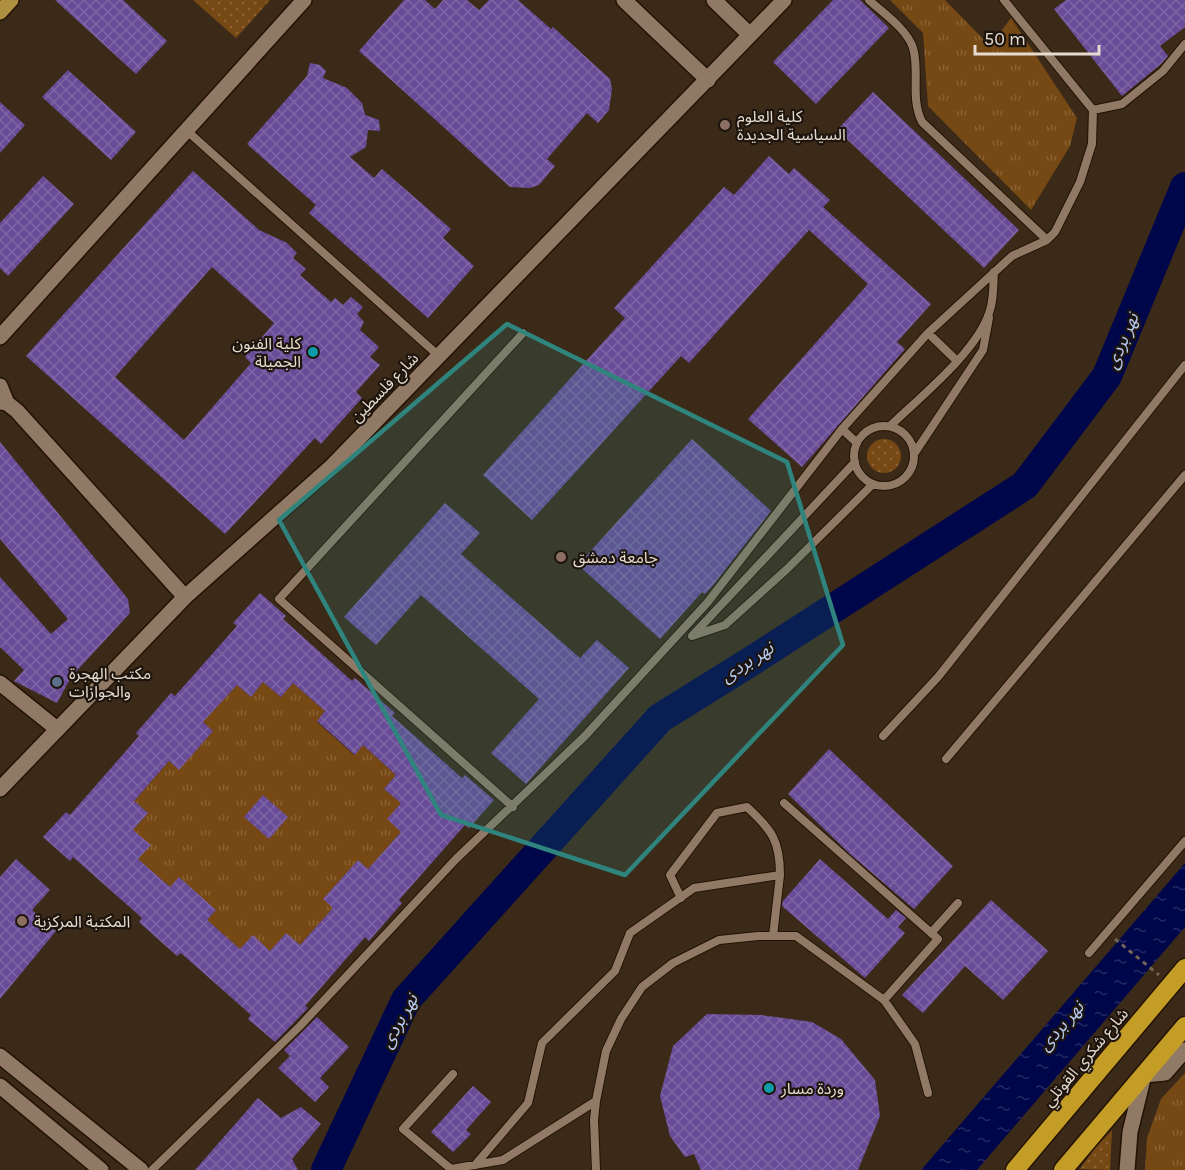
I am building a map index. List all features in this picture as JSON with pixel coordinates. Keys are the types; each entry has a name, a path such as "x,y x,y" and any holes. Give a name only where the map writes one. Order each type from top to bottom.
{"highway":[{"name":"شارع شكري القوتلي","path":"1015,1170 1185,968"},
{"path":"1063,1170 1185,1026"}],"main road":[{"path":"0,12 11,0"}],"street":[{"path":"0,338 304,0"},
{"path":"624,0 708,80"},
{"path":"714,0 749,34"},
{"name":"شارع فلسطين","path":"0,789 185,597 332,466 784,0"},
{"path":"0,386 3,403 17,411 185,597"},
{"path":"0,683 57,729"},
{"path":"1127,1170 1130,1132 1144,1075 1165,1072 1185,1050"},
{"path":"0,1056 141,1170"},
{"path":"0,1086 101,1170"}],"lane":[{"path":"868,0 906,35 913,49 916,112 922,122 1047,240"},
{"path":"152,1170 300,1026 456,859 513,807 584,736 707,603 842,429 928,333 1012,256 1047,240 1055,232 1080,182 1092,144 1093,110 1004,0"},
{"path":"1093,110 1122,104 1163,71 1185,44"},
{"path":"186,130 439,356"},
{"path":"914,454 983,350 994,272"},
{"path":"890,426 957,361 978,333 990,310"},
{"path":"513,807 279,599 523,333"},
{"path":"928,333 957,361"},
{"path":"884,736 938,677 1185,365"},
{"path":"890,426 899,429 906,436 912,444 914,454 909,472 902,480 883,486 873,484 858,471 854,452 862,435 870,429 890,426"},
{"path":"842,429 857,443"},
{"path":"855,462 692,636 725,625 787,569 873,484"},
{"path":"946,759 1185,475"},
{"path":"784,803 938,939 884,1000"},
{"path":"681,898 670,875 717,813 747,807 765,824 780,852 780,875 773,936"},
{"path":"1089,953 1185,841"},
{"path":"475,1165 528,1103 542,1043 615,971 630,933 694,888 780,875"},
{"path":"931,933 958,903"},
{"path":"596,1170 594,1120 596,1101 606,1051 621,1019 642,987 673,963 719,940 796,936 884,1000 915,1044 928,1093"},
{"path":"453,1074 403,1129 452,1169 503,1160 596,1101"}],"path":[{"path":"1107,932 1171,985"}],"highlighted area":[{"path":"507,324 787,462 843,645 625,875 441,815 279,520"}],"green space":[{"path":"193,0 270,0 236,38"},
{"path":"890,0 945,0 990,46 1011,18 1077,118 1070,146 1031,210 928,106 923,33"},
{"path":"884,439 896,444 901,456 896,468 884,473 872,468 867,456 872,444"},
{"path":"263,682 281,697 293,683 325,711 317,722 354,755 363,745 396,775 384,789 401,803 401,832 368,869 324,899 333,908 300,945 270,951 253,936 240,949 207,920 216,910 170,887 138,859 150,845 133,830 148,813 134,801 169,761 179,769 213,731 203,722 237,685 251,697"},
{"path":"1185,1073 1185,1170 1145,1170 1147,1138 1161,1099"},
{"path":"1112,1130 1110,1170 1080,1169 1094,1149"}],"water":[{"path":"1185,863 1185,927 977,1170 921,1170"}],"building":[{"path":"55,0 123,0 167,41 136,74"},
{"path":"404,0 425,0 435,9 443,0 467,0 479,10 489,0 518,0 551,29 553,27 610,79 612,89 609,110 598,123 587,113 547,159 555,166 539,185 530,188 510,187 359,51"},
{"path":"833,0 860,0 889,28 816,104 773,62"},
{"path":"1066,0 1185,0 1185,27 1160,46 1168,56 1161,64 1122,96 1054,9"},
{"path":"310,63 320,65 326,71 323,78 347,88 362,103 365,115 379,120 380,131 368,130 366,147 350,157 374,178 382,169 451,229 443,238 474,266 428,318 309,213 316,205 247,144 307,76"},
{"path":"68,70 136,132 111,160 42,97"},
{"path":"873,92 1019,230 984,268 837,130"},
{"path":"0,102 25,125 0,153"},
{"path":"769,156 789,174 794,168 830,200 823,207 931,304 897,342 905,349 802,467 748,419 868,284 809,230 689,363 681,356 532,520 483,475 625,318 614,308 724,187 734,195"},
{"name":"كلية الفنون الجميلة","path":"193,171 259,230 287,243 297,253 293,258 306,269 300,275 331,302 335,298 343,305 351,297 363,307 357,314 364,322 360,330 379,347 370,357 380,365 356,392 362,398 321,444 315,438 225,534 26,356","holes":["212,267 274,323 245,357 251,363 184,440 115,377"]},
{"path":"43,176 74,204 8,276 0,268 0,223"},
{"path":"692,439 771,511 714,584 705,594 702,592 660,639 578,565"},
{"path":"0,442 128,599 130,613 71,677 57,703 14,681 24,670 0,647 0,577 51,634 68,619 0,539"},
{"path":"445,503 480,533 461,554 580,658 597,640 629,668 526,784 491,753 539,699 421,595 376,645 344,617"},
{"path":"260,593 286,616 283,619 352,681 355,678 395,713 392,716 462,778 465,775 494,800 469,828 465,825 399,900 402,903 369,941 365,937 305,1006 308,1008 275,1042 248,1019 251,1015 181,953 177,956 139,922 142,918 73,857 70,861 43,837 66,812 70,815 139,736 136,733 171,693 175,696 237,626 233,623","holes":["263,682 281,697 293,683 325,711 317,721 355,755 363,745 396,775 384,789 401,803 387,819 401,832 368,869 358,860 323,899 333,908 300,945 286,933 270,951 253,935 240,949 207,920 216,910 179,877 170,887 138,859 151,845 133,830 148,813 134,801 169,761 179,770 213,731 203,722 237,685 251,697"]},
{"path":"829,749 953,866 914,909 850,854 788,794"},
{"path":"263,795 288,817 269,839 244,817"},
{"name":"المكتبة المركزية","path":"16,859 50,890 32,910 56,931 0,999 0,877"},
{"path":"820,859 888,919 896,910 906,918 898,927 905,933 865,978 782,906 783,901"},
{"path":"991,900 1048,951 1003,1000 965,966 923,1013 902,995"},
{"name":"وردة مسار","path":"707,1014 761,1015 812,1022 841,1039 875,1080 880,1116 858,1170 701,1170 694,1154 685,1157 670,1136 660,1096 673,1046"},
{"path":"317,1017 349,1047 320,1078 329,1087 315,1102 278,1068 290,1056 284,1050"},
{"path":"473,1086 491,1102 466,1130 471,1134 453,1152 431,1132"},
{"path":"258,1098 281,1118 301,1107 321,1124 292,1159 298,1170 195,1170"}],"waterway":[{"name":"نهر بردى","path":"326,1170 406,1000 660,718 1025,485 1107,376 1185,187"}],"place":[{"name":"كلية العلوم السياسية الجديدة","path":"725,125"},
{"name":"كلية الفنون الجميلة","path":"313,352"},
{"name":"جامعة دمشق","path":"561,557"},
{"name":"مكتب الهجرة والجوازات","path":"57,682"},
{"name":"المكتبة المركزية","path":"22,921"},
{"name":"وردة مسار","path":"769,1088"}]}
